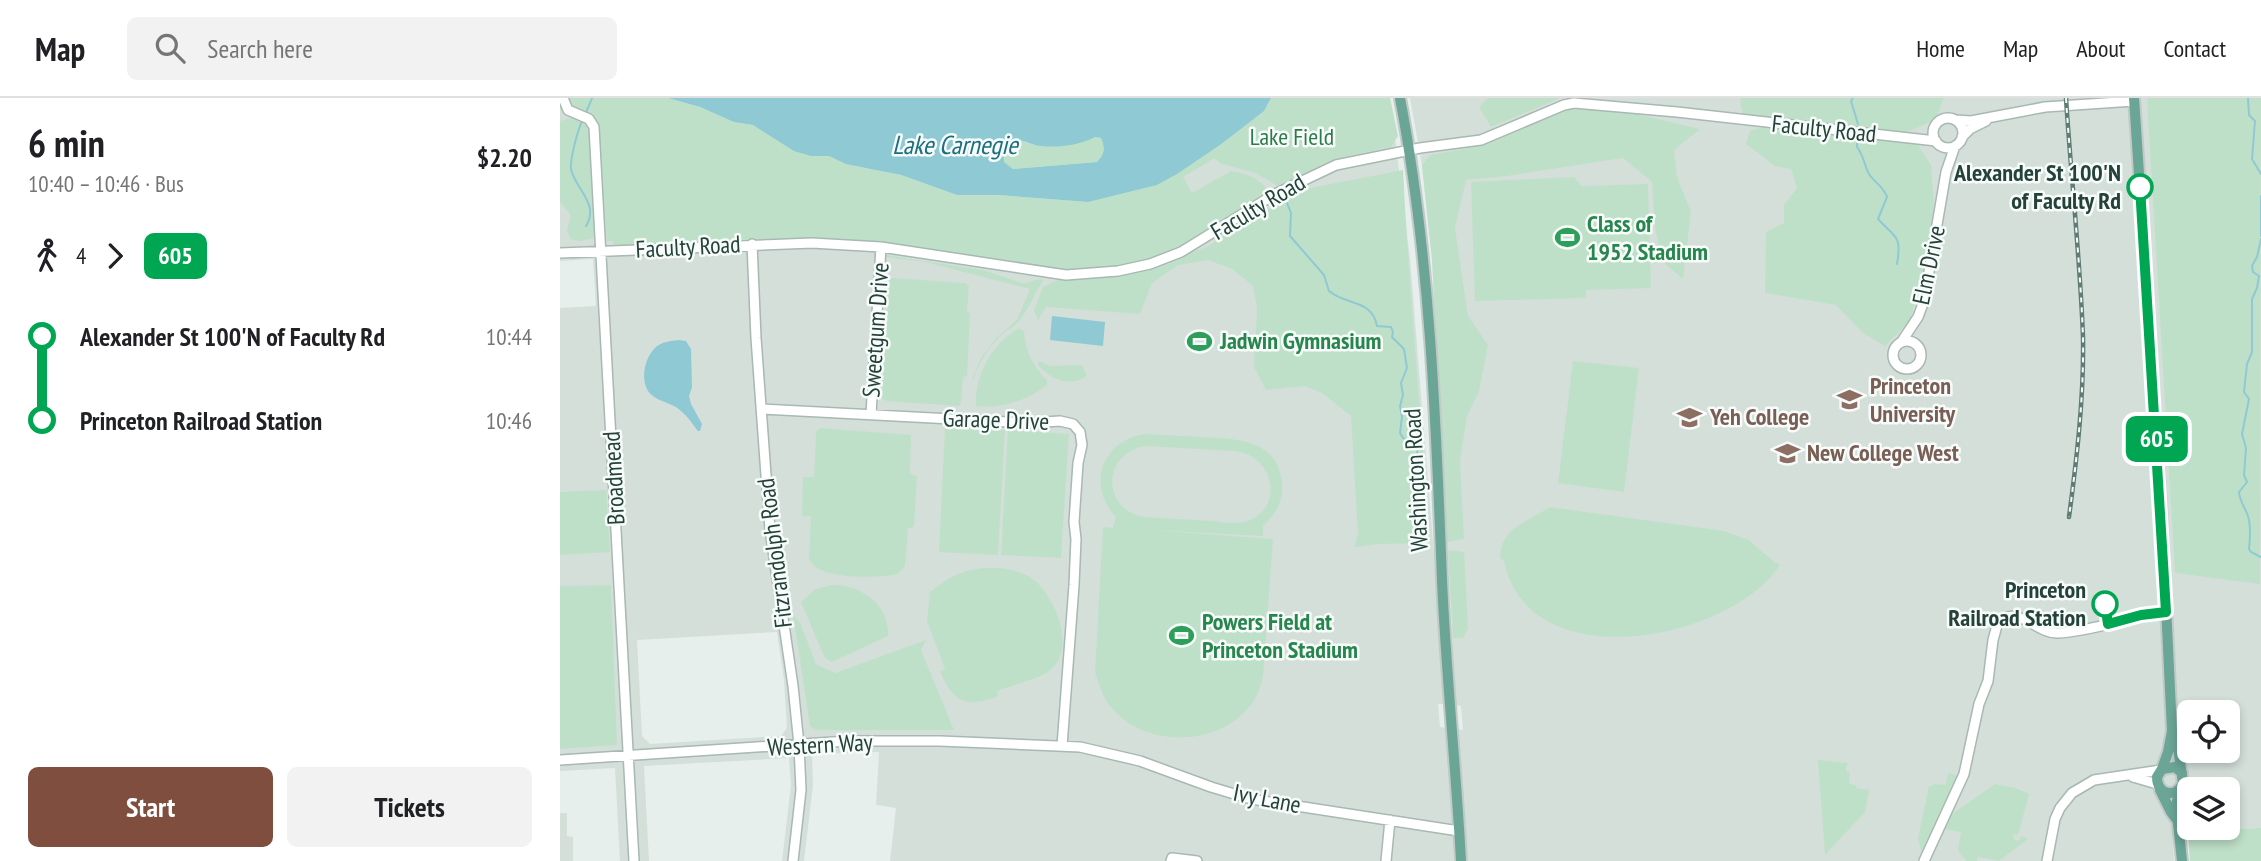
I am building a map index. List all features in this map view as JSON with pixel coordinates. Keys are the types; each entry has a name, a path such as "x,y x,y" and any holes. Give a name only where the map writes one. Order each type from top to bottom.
{"main road":[{"name":"Washington Road","path":"1399,98 1418,219 1429,337 1461,861"},
{"path":"2134,99 2172,731 2168,752 2157,776 2159,787 2177,820"},
{"path":"2172,731 2177,741 2182,777"},
{"path":"2162,769 2175,767 2182,773"},
{"path":"2159,787 2173,793 2177,791"},
{"path":"2180,840 2182,861"}],"street":[{"path":"563,98 568,112"},
{"path":"1993,117 1970,128 1955,146 1939,144 1934,127 1943,119 1971,121 2026,110 2134,99"},
{"name":"Faculty Road","path":"560,253 812,243 881,247 1066,275 1130,269 1181,253 1275,194 1317,172 1350,161 1481,140 1564,105 1585,102 1909,137 1939,144"},
{"name":"Broadmead","path":"568,112 589,119 594,127 603,251 634,861"},
{"path":"1955,120 1961,127 1962,137"},
{"name":"Faculty Road","path":"1909,137 1934,127"},
{"name":"Elm Drive","path":"1939,144 1947,172"},
{"name":"Elm Drive","path":"1902,341 1918,317 1928,282 1947,172 1955,146"},
{"name":"Fitzrandolph Road","path":"752,244 770,530 799,745 800,790 793,861"},
{"name":"Sweetgum Drive","path":"871,414 881,247"},
{"name":"Elm Drive","path":"1918,317 1919,347"},
{"path":"1902,341 1910,341 1919,347 1921,355 1917,364 1909,368 1901,367 1893,356 1895,347 1902,341"},
{"name":"Garage Drive","path":"761,409 1029,423 1060,421 1073,424 1080,432 1082,444 1074,522 1074,584 1062,746"},
{"path":"1924,861 1964,774 1979,704 1988,681 1995,627 2001,619 2020,617 2041,629 2058,633 2166,612"},
{"name":"Western Way","path":"560,760 848,741 940,741 1080,747"},
{"name":"Ivy Lane","path":"1080,747 1140,761 1232,794 1459,831"},
{"path":"2128,776 2162,769"},
{"path":"2048,861 2055,819 2072,793 2094,780 2109,776 2145,779 2159,787"},
{"path":"1385,861 1390,820"},
{"path":"1171,861 1172,858 1197,861"}],"shaded area":[{"path":"560,98 668,98 957,195 1088,202 1264,111 1271,98 1390,98 1410,259 1440,629 1444,704 1438,704 1440,727 1447,728 1454,861 890,861 896,808 876,805 879,752 812,754 813,785 804,861 782,861 791,785 789,758 644,766 649,861 620,861 615,768 560,771 560,308 596,306 593,259 560,261","holes":["777,632 787,728 781,736 650,744 642,736 637,640"]},
{"name":"Princeton University","path":"1410,98 2261,98 2261,828 2240,829 2240,777 2177,777 2177,832 2172,832 2174,861 1465,861 1456,729 1463,730 1461,706 1456,705 1432,259 1422,165"},
{"path":"560,813 567,813 567,836 573,837 573,861 560,861"}],"green space":[{"name":"Lake Field","path":"668,98 700,107 734,122 753,125 811,156 829,156 846,164 901,175 957,195 998,195 1088,202 1157,185 1177,174 1264,111 1271,98 1390,98 1398,136 1391,147 1334,159 1278,186 1255,173 1219,163 1215,158 1183,177 1192,193 1231,171 1255,178 1266,188 1264,195 1201,235 1151,259 1112,268 1072,270 911,247 819,239 613,246 613,241 607,241 599,129 571,109 567,100"},
{"path":"1488,98 1560,98 1491,127 1479,107"},
{"path":"1740,98 1944,98 1935,120 1907,132 1743,116"},
{"path":"2147,98 2261,98 2260,584 2175,573"},
{"path":"1563,109 1624,111 1700,129 1674,150 1677,177 1691,212 1683,279 1662,261 1655,227 1652,182 1623,158 1466,180 1455,228 1468,316 1488,345 1479,391 1467,416 1460,461 1464,539 1447,542 1432,259 1422,165 1430,155 1480,146"},
{"path":"574,117 591,128 592,140 595,238 580,241 571,239 567,231 570,215 560,202 560,121"},
{"path":"1769,125 1916,142 1931,165 1934,205 1924,266 1910,321 1885,346 1863,333 1836,305 1765,293 1766,232 1784,223 1784,205 1797,188 1791,169 1775,166 1746,144 1750,131"},
{"path":"1101,138 1104,148 1097,162 1013,169 1004,162 1004,148 1012,140 1051,145"},
{"path":"1403,170 1428,543 1354,547 1358,534 1351,416 1322,393 1304,386 1266,390 1254,367 1257,308 1253,286 1232,269 1208,260 1178,265 1152,283 1140,314 1046,307 1038,320 1034,310 1043,287 1061,278 1155,264 1207,247 1300,190"},
{"path":"1574,177 1582,186 1648,184 1651,288 1586,290 1586,298 1475,301 1471,182"},
{"path":"886,255 983,270 1022,283 1044,280 1022,317 1000,337 982,359 972,384 973,377 981,358 996,338 1017,320 1030,289 925,262"},
{"path":"892,278 965,283 969,286 967,376 963,377 959,406 882,399 889,282"},
{"path":"1019,328 1024,331 1031,358 1047,380 1047,385 1013,403 976,406 978,383 987,362 1001,343"},
{"path":"1039,361 1050,366 1082,365 1087,376 1081,380 1061,381 1043,370 1038,365"},
{"path":"1573,361 1639,368 1624,492 1558,483"},
{"path":"945,427 1005,430 998,555 939,552"},
{"path":"820,428 911,435 910,474 917,476 914,527 908,528 905,566 898,574 864,577 836,574 814,566 809,559 811,516 802,516 803,477 814,477 816,432"},
{"path":"1008,430 1069,434 1061,558 1001,555"},
{"name":"Powers Field at Princeton Stadium","path":"1146,434 1241,441 1264,449 1279,468 1282,495 1272,517 1263,526 1263,536 1153,530 1273,539 1263,675 1255,698 1240,716 1221,729 1198,736 1173,737 1149,733 1128,722 1107,702 1095,672 1103,527 1113,528 1116,517 1102,491 1103,465 1109,454 1131,438","holes":["1145,446 1235,451 1249,455 1259,463 1267,473 1270,484 1266,507 1257,516 1244,522 1145,517 1131,513 1115,494 1112,482 1114,470 1120,460 1131,451"]},
{"path":"606,490 610,552 560,555 560,492"},
{"path":"1550,507 1724,531 1749,540 1780,565 1754,592 1718,614 1676,629 1631,636 1587,634 1549,622 1520,598 1504,560 1500,559 1501,548 1510,533"},
{"path":"1448,550 1464,552 1468,629 1463,638 1453,638"},
{"path":"998,568 1026,575 1042,588 1056,611 1063,638 1062,651 1057,663 1048,672 997,691 998,696 969,702 955,696 940,671 945,669 927,621 930,592 961,573"},
{"path":"611,585 617,745 560,749 560,586"},
{"path":"831,585 852,588 871,598 884,614 888,636 832,662 825,658 801,602 814,590"},
{"path":"793,614 801,625 816,664 835,673 926,640 921,650 954,730 816,730 810,726"},
{"path":"1818,760 1849,763 1846,770 1850,773 1849,784 1869,790 1865,812 1825,855"},
{"path":"1948,773 1960,776 1922,854 1918,838 1929,786 1946,785"},
{"path":"1995,784 2029,794 2018,835 2014,834 2013,839 2019,841 2021,836 2027,840 1999,861 1978,857 1977,861 1966,861 1958,850 1961,832 1944,829 1949,816"},
{"path":"2261,828 2261,861 2190,861 2189,840 2240,840 2240,829"}],"water":[{"name":"Lake Carnegie","path":"668,98 1271,98 1264,111 1177,174 1157,185 1088,202 998,195 957,195 901,175 846,164 829,156 811,156 794,151 753,125 734,122 700,107","holes":["1095,137 1101,138 1104,151 1097,162 1013,169 1004,162 1005,148 1014,140 1055,147 1076,144"]},
{"path":"1052,316 1105,322 1103,346 1050,340"},
{"path":"669,341 686,341 691,349 692,387 689,396 702,424 700,431 676,407 654,397 648,391 644,380 645,367 653,350"}],"waterway":[{"path":"585,115 592,98"},
{"path":"1853,98 1851,101 1858,124"},
{"path":"2248,98 2249,115 2255,121 2252,159 2261,174"},
{"path":"583,119 571,169 590,211 586,226"},
{"path":"1857,143 1869,174 1887,197 1878,219 1896,237 1899,247 1897,264"},
{"path":"2261,196 2261,236"},
{"path":"1287,203 1291,213 1290,236 1324,275 1329,291 1370,311 1377,326 1391,327 1392,337 1404,349 1407,368 1401,383 1403,395 1400,406 1400,433 1418,448 1415,462 1421,477 1415,488 1424,508 1417,523 1422,531"},
{"path":"2261,239 2252,266 2253,272 2259,276 2252,299 2252,352 2247,364 2244,392 2249,399 2242,434 2246,448 2244,475 2247,482 2239,492 2249,520 2249,549 2261,557"}],"railway":[{"path":"2066,98 2083,337 2079,427 2069,517"}],"bus line":[{"name":"605","path":"2105,604 2108,624 2141,615 2166,612 2140,187"}],"place":[{"name":"Alexander St 100'N of Faculty Rd","path":"2140,187"},
{"name":"Class of 1952 Stadium","path":"1567,238"},
{"name":"Jadwin Gymnasium","path":"1200,341"},
{"name":"Princeton University","path":"1850,400"},
{"name":"Yeh College","path":"1690,417"},
{"name":"New College West","path":"1787,453"},
{"name":"Princeton Railroad Station","path":"2105,604"},
{"name":"Powers Field at Princeton Stadium","path":"1182,636"}]}
